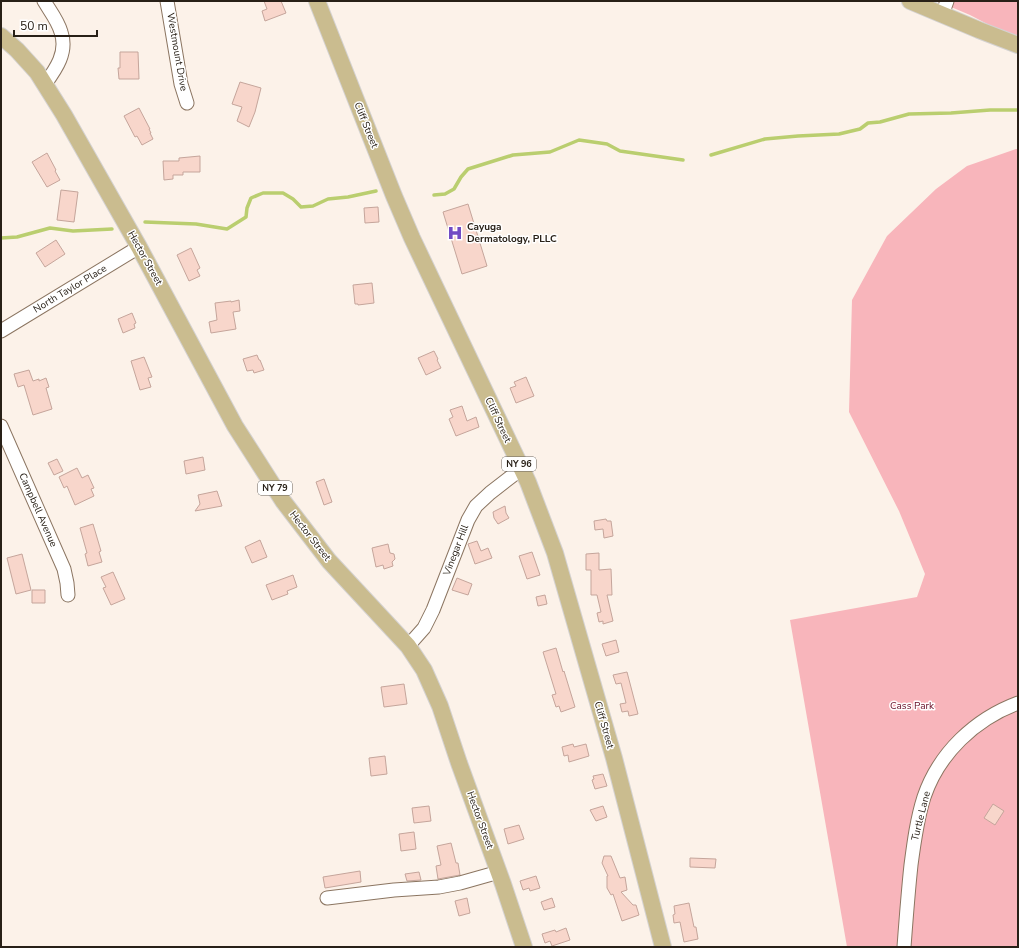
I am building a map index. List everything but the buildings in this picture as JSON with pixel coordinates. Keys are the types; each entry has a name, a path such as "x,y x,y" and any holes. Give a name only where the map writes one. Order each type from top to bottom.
{"main road":[{"name":"Cliff Street","path":"317,1 412,238 528,482 542,517 562,575 614,758 663,947"},
{"path":"910,1 944,8 1018,45"},
{"name":"Hector Street","path":"1,36 17,50 37,72 64,115 139,247 235,426 283,501 329,561 408,646 424,670 440,706 524,947"}],"street":[{"path":"44,1 62,32 63,50 52,75 44,84"},
{"name":"Westmount Drive","path":"167,1 181,84 187,103"},
{"name":"North Taylor Place","path":"1,331 139,247"},
{"name":"Campbell Avenue","path":"1,426 64,569 68,596"},
{"name":"Vinegar Hill","path":"408,646 424,628 433,610 468,520 476,506 521,469"},
{"name":"Turtle Lane","path":"904,947 915,838 919,814 927,790 937,769 958,742 969,731 997,712 1018,704"},
{"path":"327,898 394,890 439,887 460,883 498,872"}],"green space":[{"path":"937,1 1018,1 1018,40 970,15"},
{"name":"Cass Park","path":"1018,149 1018,947 847,947 790,620 917,597 925,574 899,511 849,412 852,300 887,236 936,189 967,166"}],"waterway":[{"path":"711,155 765,139 839,134 860,129 868,123 880,122 909,114 1018,110"},
{"path":"434,195 445,194 454,189 468,169 513,155 550,152 579,140 607,144 620,151 683,160"},
{"path":"145,222 196,224 227,229 246,217 247,208 251,198 263,193 283,193 293,199 301,207 313,206 328,199 348,197 376,191"},
{"path":"1,238 17,237 50,228 73,231 112,229"}],"place":[{"name":"Cayuga Dermatology, PLLC","path":"455,233"}]}
